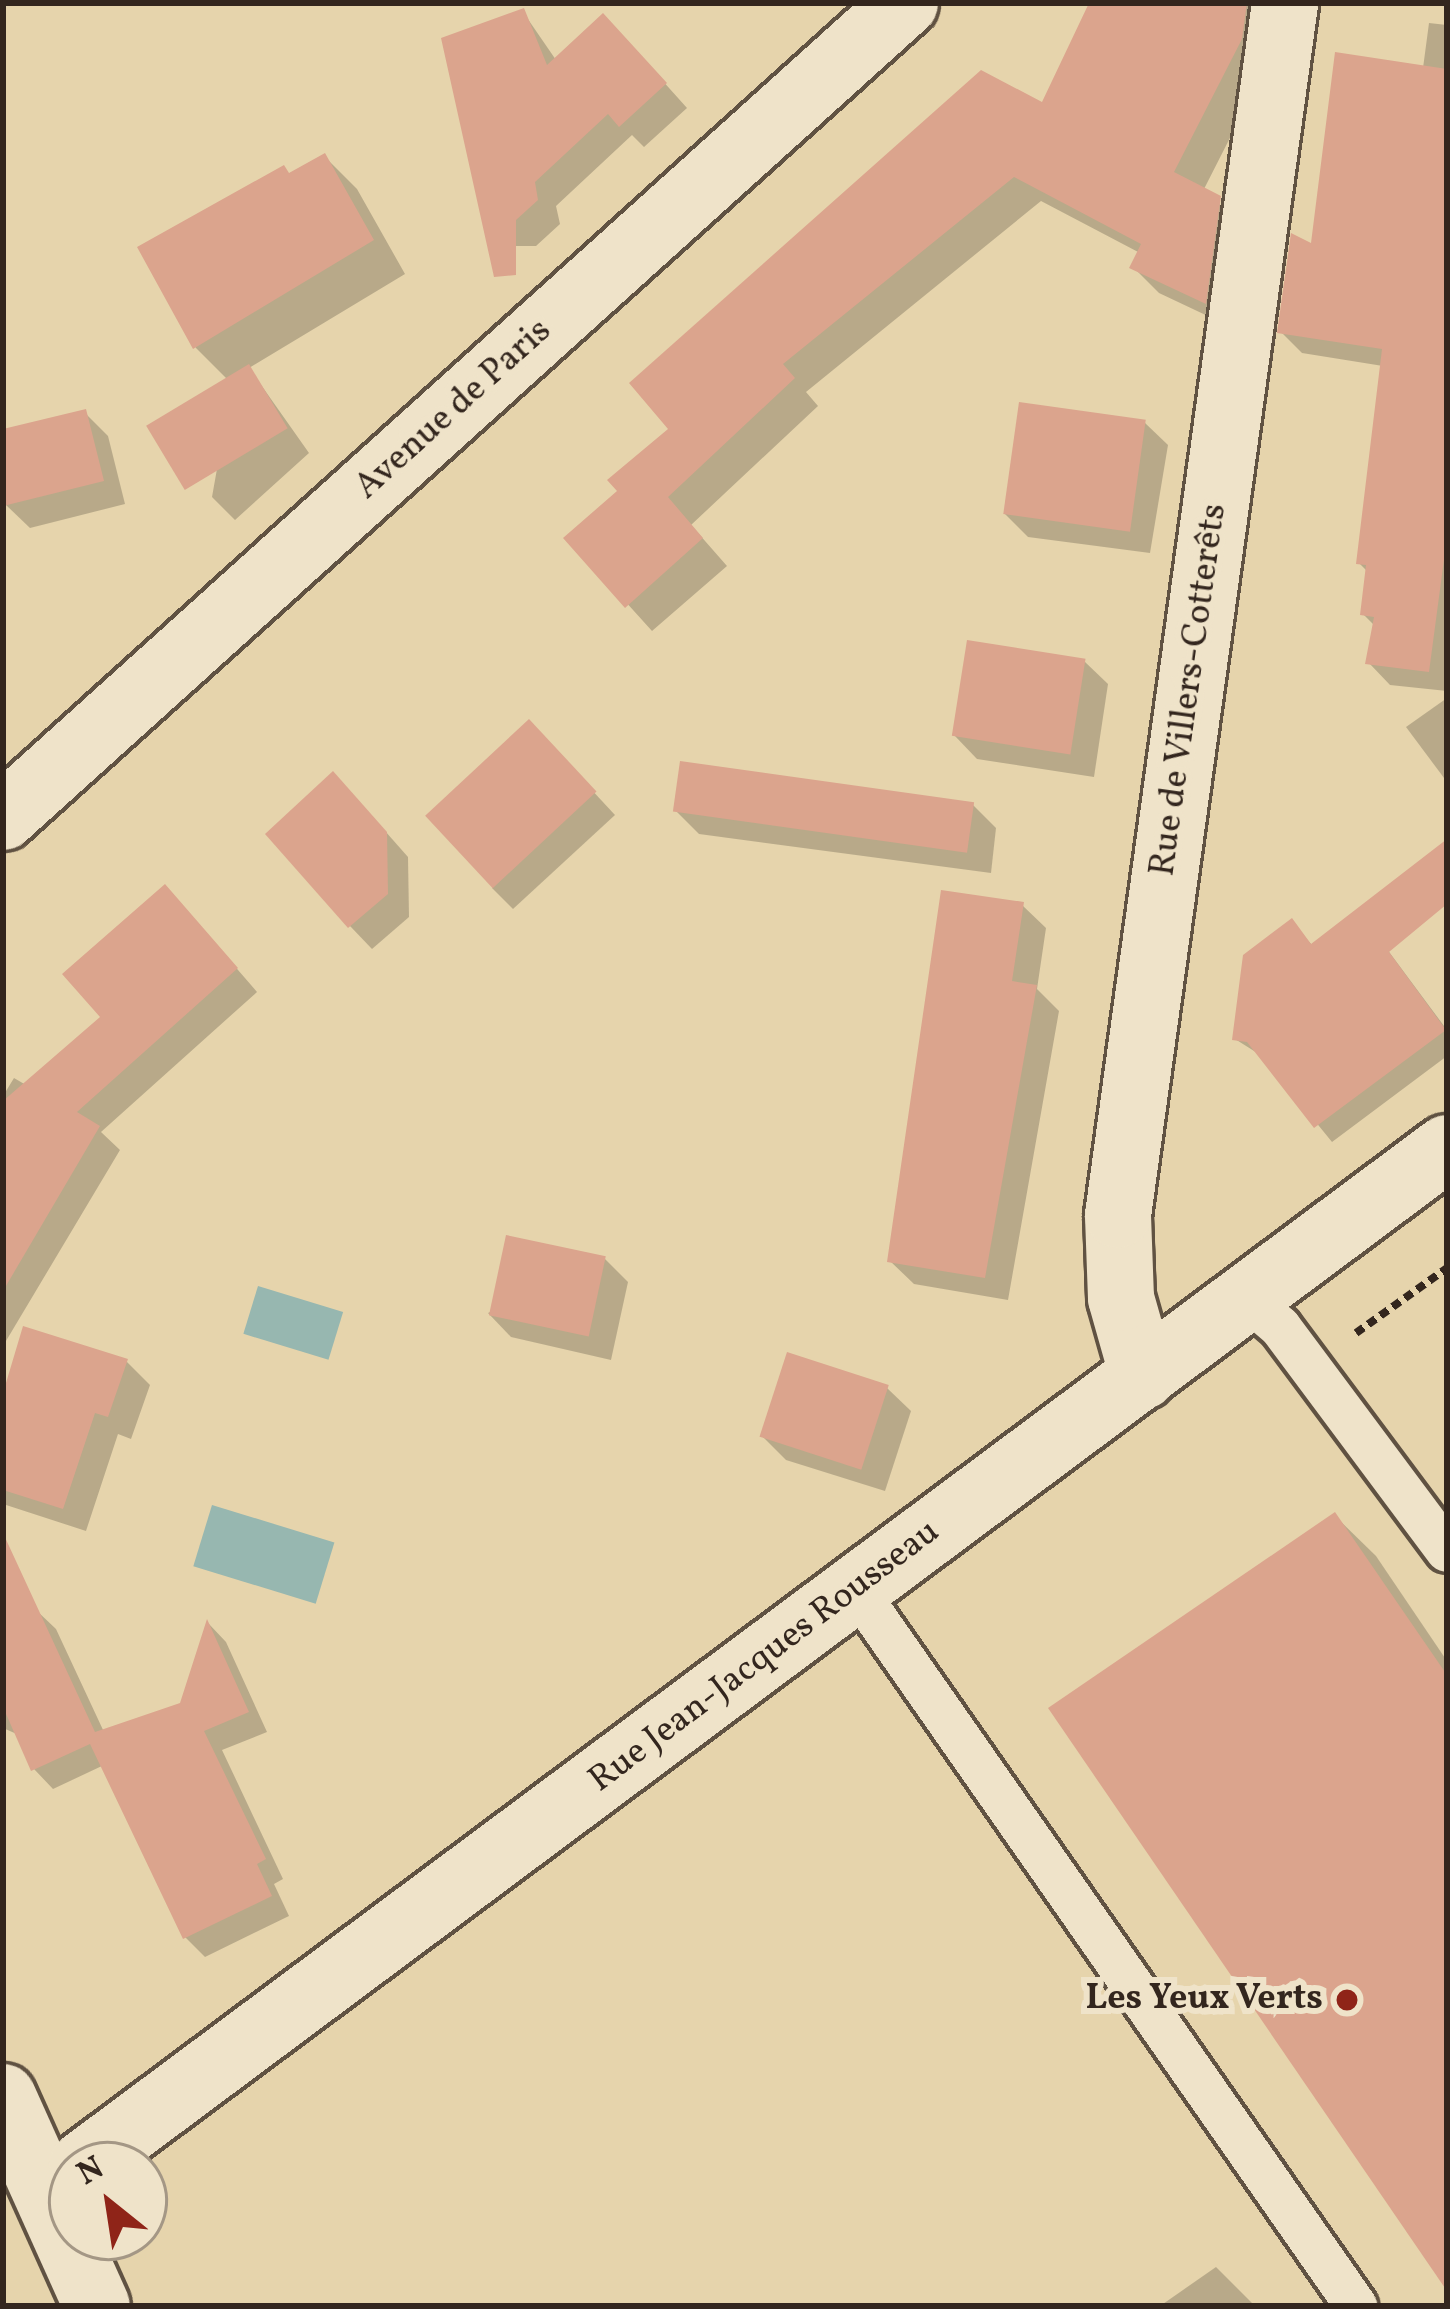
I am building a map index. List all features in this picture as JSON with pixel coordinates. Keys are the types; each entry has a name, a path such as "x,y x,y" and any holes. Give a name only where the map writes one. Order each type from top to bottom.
{"street":[{"name":"Avenue de Paris","path":"3,817 905,3"},
{"name":"Rue de Villers-Cotterêts","path":"1143,1376 1121,1298 1118,1215 1285,3"},
{"name":"Rue Jean-Jacques Rousseau","path":"111,2141 1447,1148"},
{"path":"3,2097 48,2182"},
{"path":"80,2261 98,2306"}],"lane":[{"path":"1246,1298 1308,1367 1447,1552"},
{"path":"855,1588 1356,2306"}],"path":[{"path":"1308,1367 1447,1268"}],"water":[{"path":"258,1286 343,1312 328,1360 243,1334"},
{"path":"212,1505 334,1542 316,1604 193,1566"}],"building":[{"path":"1089,3 1247,3 1242,39 1174,172 1221,196 1206,304 1129,268 1141,244 1014,177 783,364 795,378 668,497 703,538 625,608 563,538 617,491 607,480 668,429 629,383 981,70 1042,102"},
{"path":"524,8 547,65 603,13 667,83 619,127 608,114 535,182 538,200 516,220 516,275 494,277 441,38"},
{"path":"1335,52 1447,69 1447,537 1429,672 1365,664 1374,617 1360,615 1366,565 1356,564 1382,349 1277,333 1291,233 1311,243"},
{"path":"325,153 374,240 193,349 137,247 284,165 289,173"},
{"path":"249,364 288,428 185,490 146,426"},
{"path":"1019,402 1146,420 1130,532 1003,514"},
{"path":"86,409 104,481 3,506 3,429"},
{"path":"967,640 1086,659 1070,755 952,736"},
{"path":"529,719 597,791 493,888 425,816"},
{"path":"680,761 974,802 967,853 673,812"},
{"path":"333,771 387,832 388,894 348,928 265,834"},
{"path":"1447,839 1447,904 1389,952 1446,1030 1314,1128 1247,1042 1232,1040 1243,955 1292,918 1311,944"},
{"path":"165,884 238,968 77,1112 100,1126 3,1291 3,1101 100,1017 62,974"},
{"path":"941,890 1024,902 1012,981 1037,985 985,1278 887,1262"},
{"path":"506,1235 606,1256 589,1336 489,1315"},
{"path":"23,1326 128,1359 108,1417 95,1413 63,1509 3,1490 3,1393"},
{"path":"787,1352 889,1385 861,1470 759,1437"},
{"name":"Les Yeux Verts","path":"1335,1512 1447,1675 1447,2291 1048,1708"},
{"path":"3,1533 95,1732 180,1703 207,1619 249,1712 204,1731 266,1859 257,1864 272,1896 183,1939 90,1744 31,1771 3,1707"}],"place":[{"name":"Les Yeux Verts","path":"1347,2000"}]}
